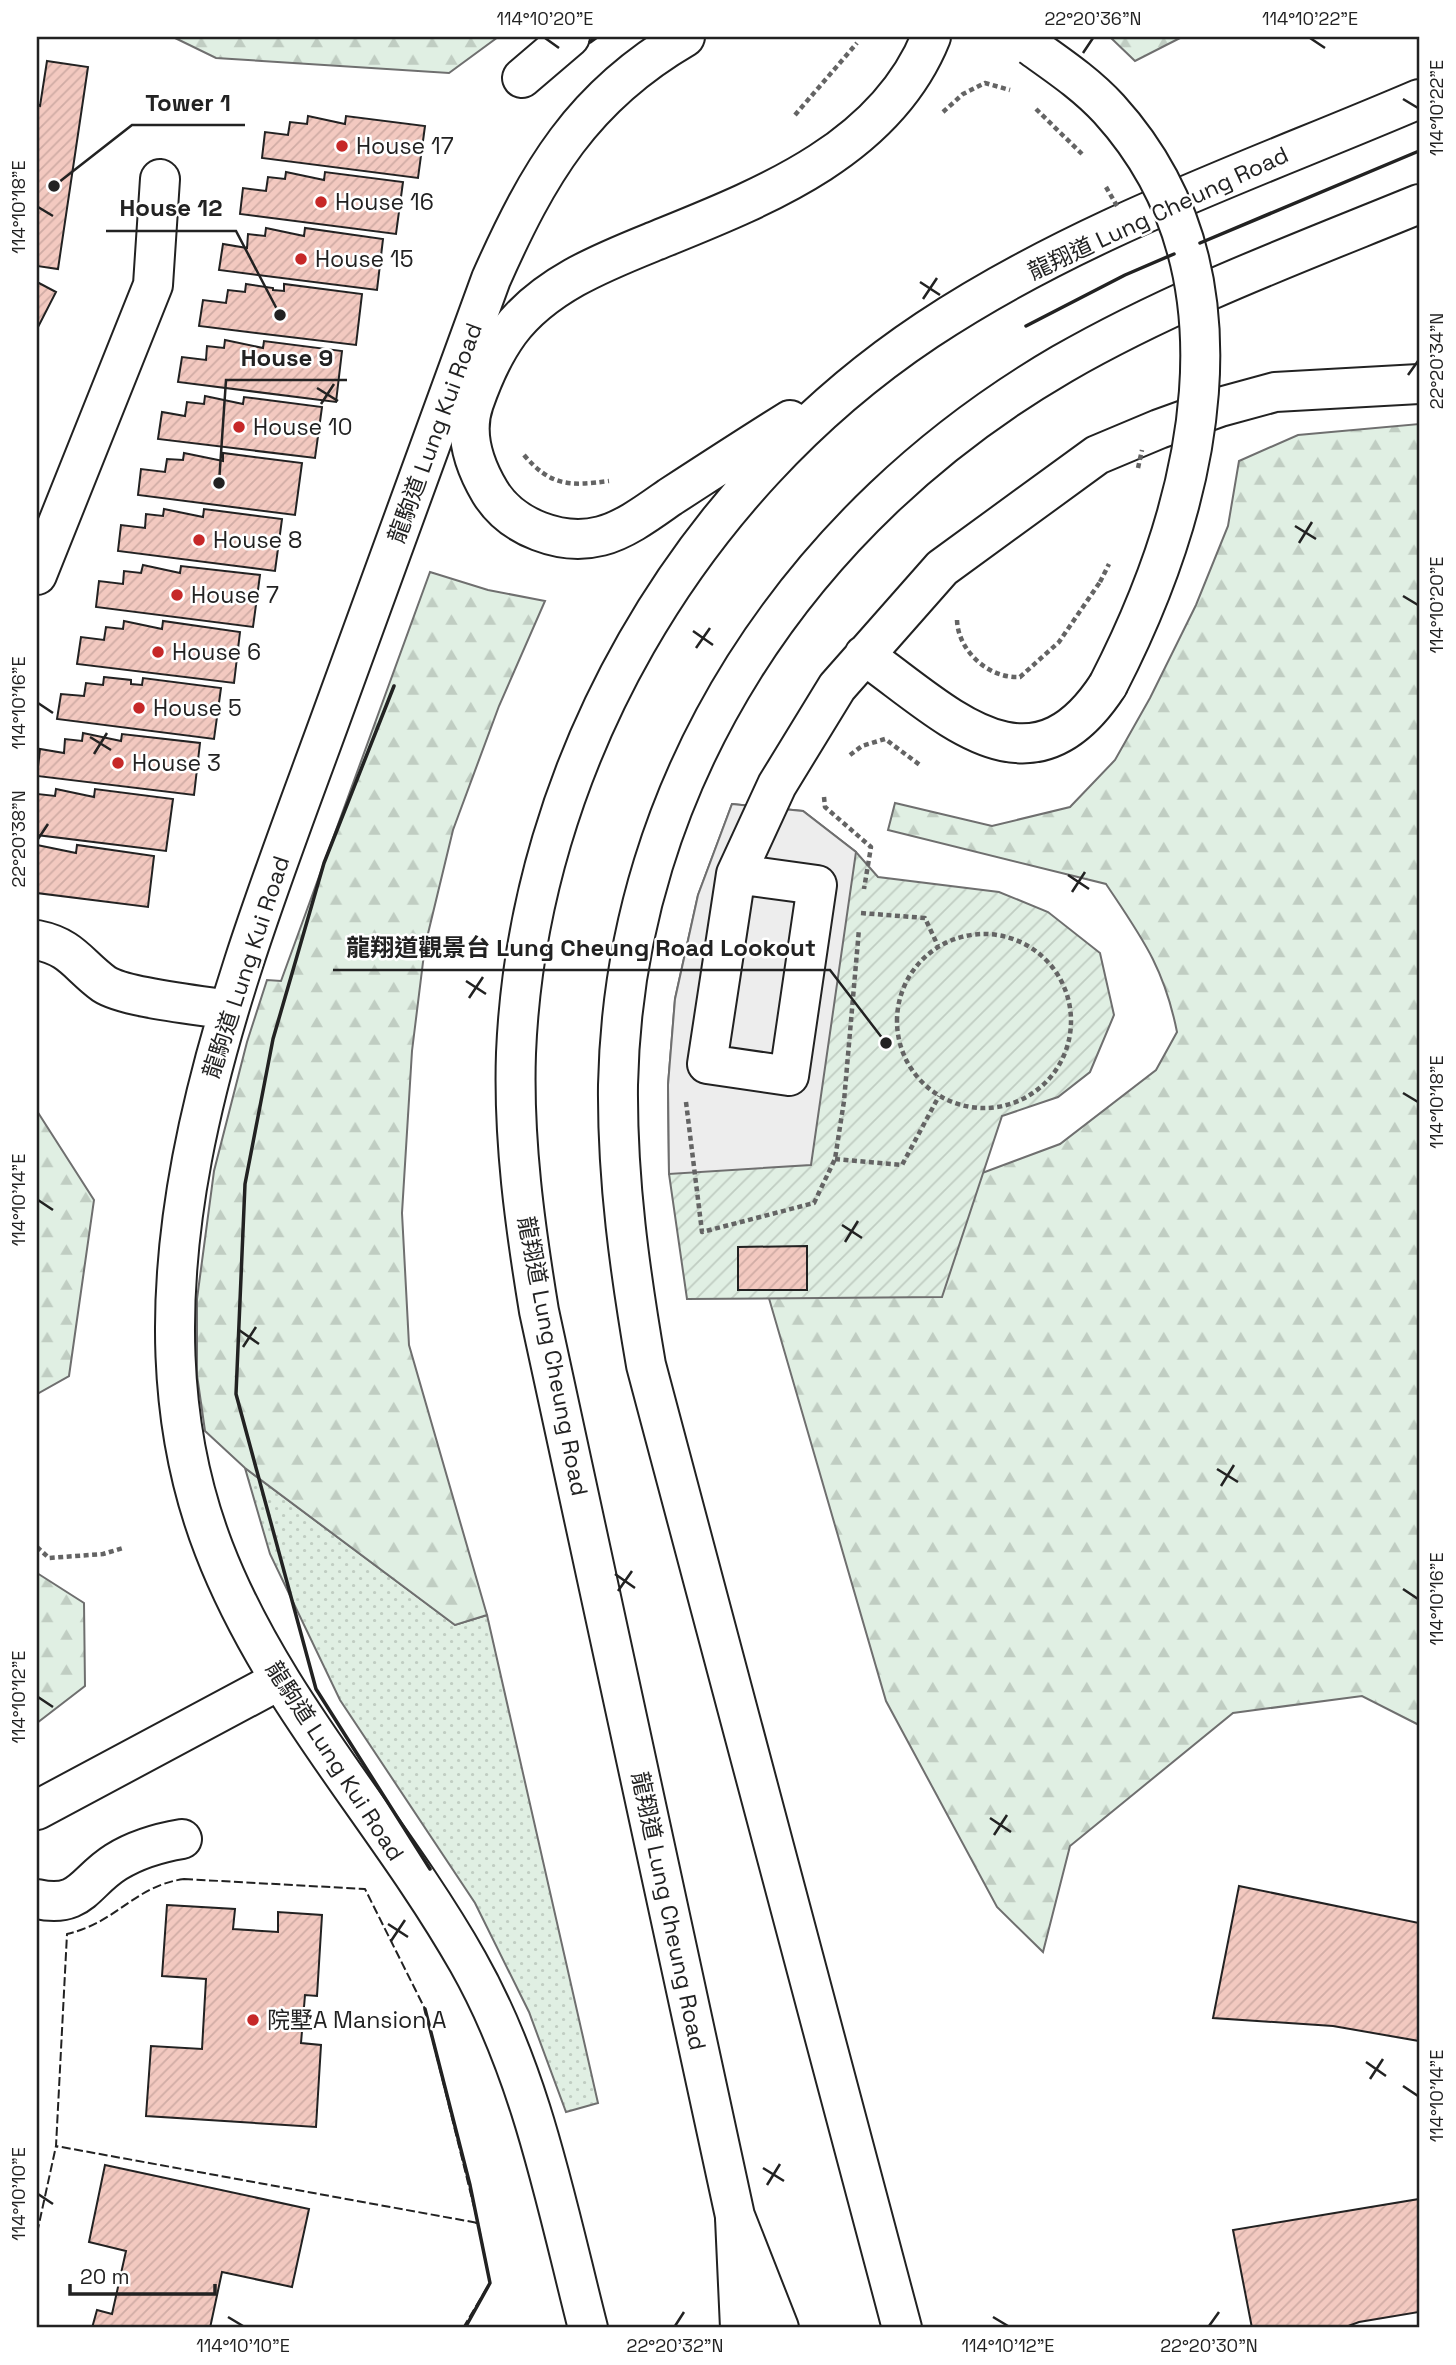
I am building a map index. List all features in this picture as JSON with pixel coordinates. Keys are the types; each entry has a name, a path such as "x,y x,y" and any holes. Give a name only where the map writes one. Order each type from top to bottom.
{"main road":[{"path":"522,78 570,37"},
{"name":"龍駒道 Lung Kui Road","path":"588,2328 537,2127 518,2069 493,2010 445,1923 278,1681 214,1550 197,1498 183,1428 175,1323 180,1245 192,1160 228,1010 491,279 543,171 576,127 611,88 650,57 685,37"},
{"path":"929,329 640,517 604,536 575,540 549,535 521,521 494,499 477,470 469,439 472,408 486,370 510,331 533,307 568,281 607,260 703,222 813,170 889,106 923,57 932,37"},
{"path":"864,655 963,725 983,736 1005,743 1026,745 1067,732 1083,721 1108,685 1134,636 1172,536 1186,478 1201,388 1200,329 1191,262 1177,218 1157,176 1135,141 1109,109 1076,78 1022,41"},
{"name":"龍翔道 Lung Cheung Road","path":"779,2328 735,2216 539,1311 520,1175 516,1051 530,937 544,868 589,740 647,625 683,568 770,461 862,378 929,329 1015,278 1138,216 1417,95"},
{"path":"37,575 153,285 160,178"},
{"path":"898,2327 646,1365 628,1260 619,1096 625,1000 639,918 666,828 702,740 750,655 795,593 870,509 960,431 1060,365 1152,317 1419,204"},
{"path":"1378,221 1419,215"},
{"path":"736,874 817,885 789,1076 707,1065 736,874 777,785 837,687 942,568 1097,456 1220,407 1275,393 1419,384"},
{"path":"37,940 64,948 106,985 154,999 228,1010"},
{"path":"37,1810 278,1681"},
{"path":"37,1899 56,1903 71,1900 112,1865 134,1851 182,1839"},
{"path":"735,2216 740,2328"}],"path":[{"path":"795,115 857,43"},
{"path":"936,117 963,94 985,83 1010,90 1019,96"},
{"path":"1028,103 1059,128 1086,158"},
{"path":"1103,182 1122,216"},
{"path":"1136,479 1144,442"},
{"path":"519,449 533,466 561,485 621,480"},
{"path":"957,619 959,636 968,650 993,673 1020,677 1059,642 1100,582 1110,562"},
{"path":"876,740 885,739 920,765"},
{"path":"861,913 925,918 938,946"},
{"path":"988,933 1014,938 1037,950 1055,970 1067,993 1071,1019 1068,1045 1056,1069 1038,1089 1016,1102 989,1108 964,1107 939,1096 919,1080 905,1059 897,1035 897,1009 905,984 918,963 938,946 962,936 988,933"},
{"path":"702,1232 685,1090 707,1065"},
{"path":"835,1159 902,1165 939,1096"},
{"path":"37,1546 49,1558 103,1554 123,1548"}],"green space":[{"path":"173,37 498,37 449,73 216,58"},
{"path":"1110,37 1182,37 1135,61"},
{"path":"1419,424 1419,1725 1362,1696 1233,1713 1070,1846 1043,1952 997,1907 886,1701 757,1257 1060,1144 1156,1070 1177,1032 1172,1009 1150,954 1106,884 888,830 895,803 992,826 1070,807 1115,760 1150,698 1196,605 1228,526 1239,461 1298,435"},
{"path":"430,572 488,590 545,601 499,706 453,830 425,946 412,1051 402,1213 409,1345 487,1615 455,1625 245,1468 205,1431 197,1375 197,1299 214,1171 247,1042 267,980 281,981"},
{"path":"732,804 803,811 856,852 878,877 999,892 1048,912 1100,953 1114,1015 1090,1072 1058,1097 1002,1116 942,1297 687,1299 669,1174 668,1085 675,999 698,895"},
{"path":"37,1111 94,1200 69,1376 37,1394"},
{"path":"245,1468 455,1625 487,1615 598,2103 566,2112 529,2012 475,1903 340,1700 270,1554"},
{"path":"37,1573 84,1603 85,1686 37,1723"}],"shaded area":[{"path":"732,804 803,811 856,852 811,1165 669,1174 668,1085 675,999 698,895"}],"building":[{"path":"47,61 88,67 58,269 37,266 37,105 40,106"},
{"name":"House 17","path":"308,116 345,124 346,116 425,126 418,178 262,158 265,132 288,135 290,122 307,124"},
{"name":"House 16","path":"286,172 324,180 325,172 403,182 396,234 240,214 243,188 266,191 268,177 285,179"},
{"name":"House 15","path":"266,228 304,236 305,228 383,239 377,290 219,270 223,244 247,248 248,234 265,236"},
{"path":"37,282 56,292 37,329"},
{"path":"246,284 284,291 284,284 362,294 356,345 199,326 203,300 226,303 228,290 245,292"},
{"path":"225,340 263,348 264,341 342,351 336,402 178,382 182,357 206,360 207,346 224,348"},
{"name":"House 10","path":"205,396 243,404 244,397 322,407 315,458 158,439 162,412 185,416 187,402 204,404"},
{"path":"184,453 223,461 223,453 302,463 295,515 138,495 141,469 165,472 167,459 183,460"},
{"name":"House 8","path":"164,509 203,517 204,509 282,519 275,571 118,551 121,525 145,528 146,514 163,516"},
{"name":"House 7","path":"143,565 180,573 181,566 260,575 253,627 96,607 99,581 123,584 124,571 141,573"},
{"name":"House 6","path":"124,621 162,629 163,621 240,632 234,683 77,664 81,637 104,640 106,627 123,629"},
{"name":"House 5","path":"104,677 131,680 131,684 142,685 143,678 221,688 214,739 57,719 61,694 84,696 86,683 103,685"},
{"name":"House 3","path":"83,733 121,741 122,734 200,743 194,795 37,776 40,749 64,753 65,739 82,741"},
{"path":"56,789 94,797 95,789 173,799 166,851 37,835 38,794 55,796"},
{"path":"37,845 76,853 77,845 154,856 148,907 37,893"},
{"path":"807,1246 807,1290 738,1290 738,1247"},
{"path":"1239,1886 1419,1923 1419,2041 1333,2026 1213,2018"},
{"name":"院墅A Mansion A","path":"167,1905 235,1909 233,1929 278,1932 278,1912 322,1915 317,1996 305,1995 301,2043 321,2045 316,2127 146,2116 151,2046 202,2049 206,1979 162,1976"},
{"path":"105,2165 309,2209 292,2287 222,2272 210,2328 92,2328 97,2310 112,2314 126,2251 89,2242"},
{"path":"1419,2199 1419,2312 1359,2322 1343,2328 1252,2328 1233,2230"}],"fence":[{"path":"184,1879 365,1889 425,2009 478,2223 56,2146 67,1934 100,1921 152,1889 184,1879"},
{"path":"37,2233 56,2146 58,2147"},
{"path":"463,2328 490,2283 478,2223 475,2223"}],"wall":[{"path":"590,42 597,37"},
{"path":"1200,243 1419,151"},
{"path":"1026,326 1125,275 1174,254"},
{"path":"394,686 324,863 273,1039 245,1184 236,1394 316,1689 430,1869"},
{"path":"425,2009 470,2185 490,2283 465,2328"}],"place":[{"name":"House 17","path":"342,146"},
{"name":"Tower 1","path":"54,186"},
{"name":"House 16","path":"321,202"},
{"name":"House 15","path":"301,259"},
{"name":"House 12","path":"280,315"},
{"name":"House 10","path":"239,427"},
{"name":"House 9","path":"219,483"},
{"name":"House 8","path":"199,540"},
{"name":"House 7","path":"177,595"},
{"name":"House 6","path":"158,652"},
{"name":"House 5","path":"139,708"},
{"name":"House 3","path":"118,763"},
{"name":"龍翔道觀景台 Lung Cheung Road Lookout","path":"886,1043"},
{"name":"院墅A Mansion A","path":"253,2020"}]}
